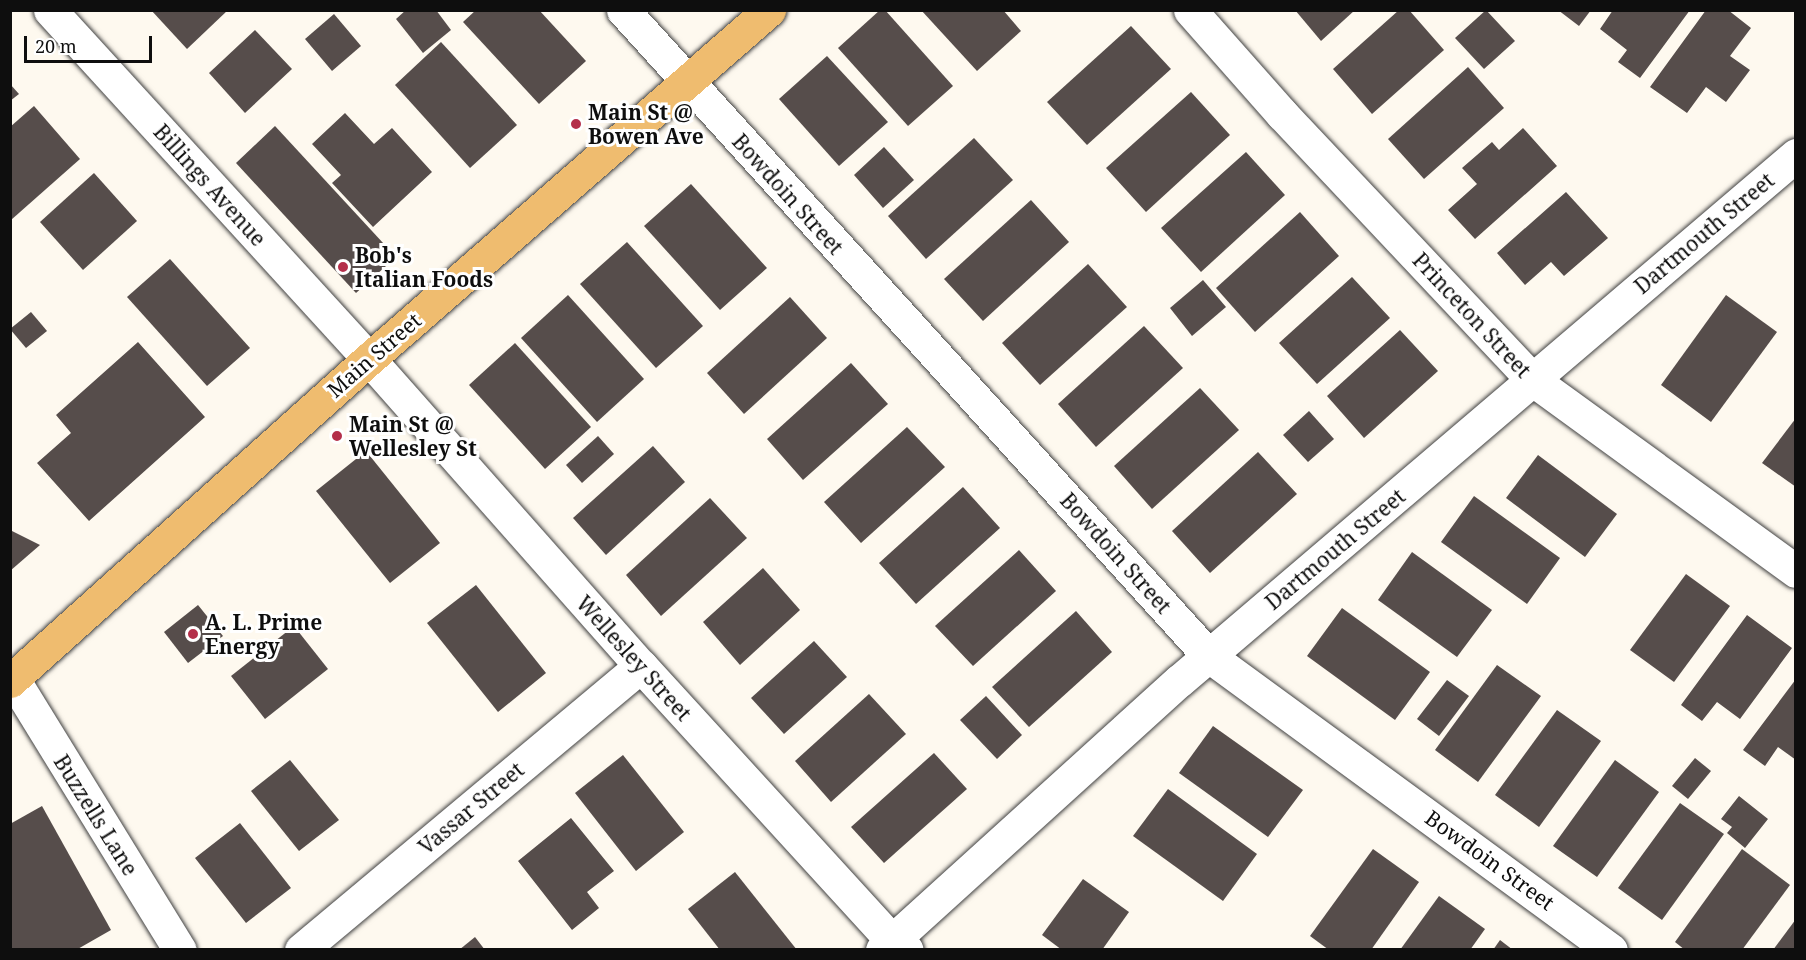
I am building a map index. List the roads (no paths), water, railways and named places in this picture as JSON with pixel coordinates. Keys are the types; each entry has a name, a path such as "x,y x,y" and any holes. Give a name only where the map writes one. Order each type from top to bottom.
{"main road":[{"name":"Main Street","path":"12,680 369,358 769,10"}],"street":[{"name":"Billings Avenue","path":"50,10 369,358"},
{"name":"Bowdoin Street","path":"622,10 1209,656 1611,950"},
{"name":"Princeton Street","path":"1190,10 1282,114 1533,380 1796,571"},
{"name":"Dartmouth Street","path":"894,947 1209,656 1796,155"},
{"name":"Wellesley Street","path":"369,358 641,666 894,947"},
{"name":"Vassar Street","path":"301,950 641,666"},
{"name":"Buzzells Lane","path":"12,680 180,950"}],"place":[{"name":"Main St @ Bowen Ave","path":"576,124"},
{"name":"Bob's Italian Foods","path":"343,267"},
{"name":"Main St @ Wellesley St","path":"337,436"},
{"name":"A. L. Prime Energy","path":"193,634"}]}
